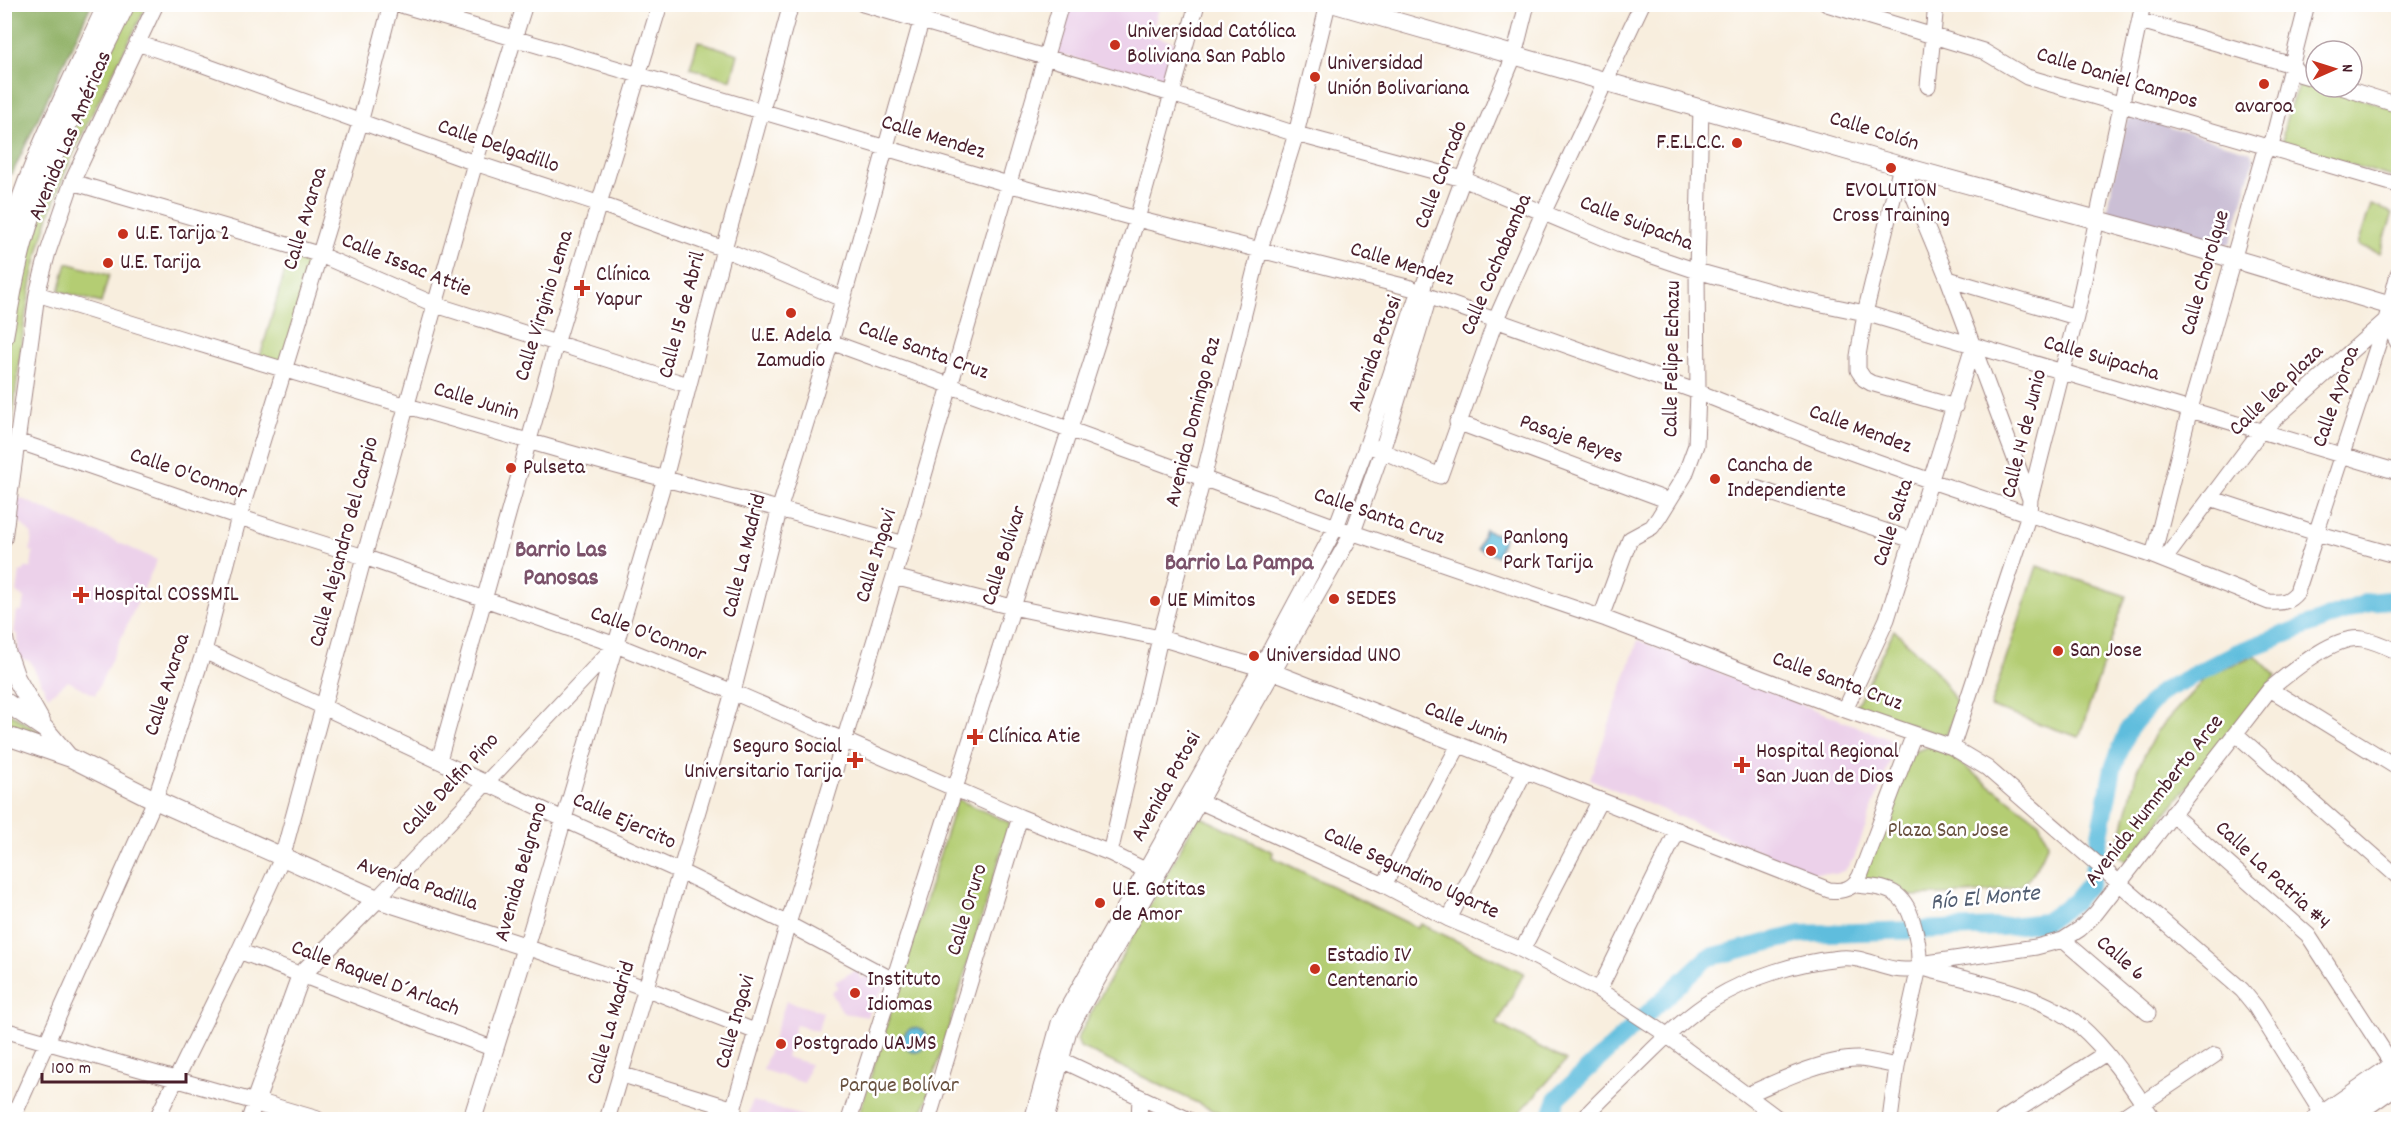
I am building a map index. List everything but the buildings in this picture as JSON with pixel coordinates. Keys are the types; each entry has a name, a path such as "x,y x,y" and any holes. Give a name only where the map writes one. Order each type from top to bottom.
{"highway":[{"path":"2328,1118 2397,1071"}],"main road":[{"name":"Avenida Las Américas","path":"4,254 13,220 36,158 107,4"},
{"name":"Avenida Las Américas","path":"4,337 12,287 30,218 53,155 126,4"},
{"name":"Calle Colón","path":"1335,4 1606,83 1701,107 1901,166 2234,259 2392,311"},
{"path":"7,662 45,729"},
{"name":"Avenida Padilla","path":"4,701 45,729 70,758"},
{"name":"Avenida Padilla","path":"4,735 70,758 154,800 377,899 526,947"},
{"name":"Calle Delfin Pino","path":"252,1111 301,975 377,899"},
{"name":"Avenida Belgrano","path":"472,1119 526,947"},
{"path":"252,1111 316,1119"}],"street":[{"name":"Avenida Las Américas","path":"4,539 37,294 48,252 72,182 156,4"},
{"name":"Calle Avaroa","path":"12,1119 154,800 204,651 239,517 360,123 391,4"},
{"name":"Calle Mendez","path":"398,4 1008,184 1411,288 1422,294 1698,392 1931,481 2029,507 2269,602 2282,603 2291,600 2297,592 2316,533"},
{"name":"Calle Alejandro del Carpio","path":"156,1119 282,858 475,163 525,4"},
{"name":"Calle Virginio Lema","path":"439,760 556,344 660,4"},
{"name":"Calle 15 de Abril","path":"617,641 665,478 724,249 791,4"},
{"name":"Calle Suipacha","path":"862,4 1172,94 1296,134 1463,178 1620,245 1697,271 1865,313 2398,472"},
{"name":"Calle La Madrid","path":"608,1119 733,692 780,507 831,342 926,4"},
{"name":"Calle Ingavi","path":"732,1114 904,544 1061,4"},
{"name":"Calle Bolívar","path":"849,1119 1137,219 1197,4"},
{"name":"Avenida Domingo Paz","path":"1110,853 1160,638 1203,479 1260,249 1296,134 1328,4"},
{"name":"Calle Corrado","path":"1422,294 1463,178 1514,56 1527,4"},
{"name":"Calle Cochabamba","path":"1367,445 1440,476 1496,319 1544,211 1642,4"},
{"name":"Calle Daniel Campos","path":"1827,4 1983,51 2027,77 2398,185"},
{"path":"1928,86 1936,4"},
{"name":"Calle 14 de Junio","path":"1952,747 2029,507 2076,317 2143,4"},
{"name":"Calle Chorolque","path":"2158,558 2190,409 2264,156 2273,139 2307,4"},
{"path":"2141,21 2292,65 2299,74 2304,75"},
{"name":"Calle Delgadillo","path":"137,43 475,163 600,204 724,249 842,298"},
{"path":"2364,94 2398,105"},
{"name":"Calle Felipe Echazu","path":"1601,617 1630,539 1652,527 1685,475 1696,445 1701,107"},
{"path":"1901,166 1948,279 2029,507"},
{"path":"1901,166 1865,313 1858,370 1864,379 1871,383 1954,407"},
{"name":"Calle Issac Attie","path":"72,182 318,254 436,305 688,385"},
{"name":"Calle Ayoroa","path":"2316,533 2392,311 2398,274"},
{"path":"1948,279 2076,317"},
{"name":"Calle Junin","path":"37,294 529,442 780,507 904,544"},
{"name":"Avenida Potosi","path":"1032,1119 1055,1057 1151,873 1267,671 1353,532 1382,451 1426,307 1422,294 1416,299 1367,445 1336,527 1267,671"},
{"path":"2392,311 2398,343"},
{"name":"Calle lea plaza","path":"2158,558 2210,498 2260,432 2392,311"},
{"name":"Calle Santa Cruz","path":"831,342 1336,527 1601,617 1845,710 1952,747"},
{"name":"Calle Salta","path":"1845,710 1887,619 1972,346"},
{"name":"Pasaje Reyes","path":"1458,422 1669,501"},
{"name":"Calle O'Connor","path":"17,441 485,600 617,641 956,787 1020,817 1110,853 1151,873"},
{"path":"1756,488 1912,540"},
{"path":"2210,498 2316,533 2398,556"},
{"name":"Calle Junin","path":"894,577 1012,607 1160,638 1267,671 1829,890 1846,890 1855,885 1892,891 1907,904 1921,963"},
{"path":"4,630 7,662"},
{"name":"Avenida Hummberto Arce","path":"1921,963 2036,947 2063,940 2080,929 2096,913 2114,878 2172,814 2270,689 2301,664 2350,639 2362,639 2398,652"},
{"name":"Calle Delfin Pino","path":"377,899 617,641"},
{"name":"Avenida Belgrano","path":"526,947 617,641"},
{"name":"Calle Ejercito","path":"204,651 679,871 788,924 893,980"},
{"path":"2270,689 2398,768"},
{"path":"1855,885 1914,734"},
{"path":"2236,734 2398,877"},
{"path":"1384,885 1459,745"},
{"path":"1952,747 1987,768 2242,990 2255,1006 2328,1118"},
{"path":"1449,919 1525,771"},
{"name":"Calle Segundino Ugarte","path":"1193,799 1384,885 1449,919 1522,950 1606,995 1664,1034 1780,1119"},
{"path":"1522,950 1600,800"},
{"name":"Calle La Patria #4","path":"2172,814 2308,935 2397,1071"},
{"name":"Calle Oruro","path":"928,1119 1020,817"},
{"path":"1606,995 1678,830"},
{"name":"Calle 6","path":"2063,940 2148,1013"},
{"name":"Avenida Padilla","path":"526,947 645,988 757,1032"},
{"name":"Calle Raquel D´Arlach","path":"239,951 494,1049"},
{"path":"1584,1119 1664,1034 1712,1000 1755,979 1813,962 1843,957 1857,958 1898,971 1921,963 2029,998 2077,1023 2106,1053 2154,1119"},
{"path":"1890,1119 1897,1066 1921,963"},
{"path":"4,1030 175,1079 252,1111"},
{"path":"2002,1119 2106,1053"},
{"path":"2118,1119 2215,1055"},
{"path":"1055,1057 1189,1119"},
{"name":"Avenida Potosi","path":"1046,1119 1055,1057"},
{"path":"1746,1095 1796,1074 1849,1060 1860,1059 1897,1066"},
{"path":"620,1074 732,1114"},
{"path":"1139,1119 1140,1097"}],"shaded area":[{"name":"Universidad Católica Boliviana San Pablo","path":"1066,4 1160,5 1151,35 1177,43 1167,80 1163,82 1058,54 1054,48"},
{"path":"2134,117 2250,151 2254,159 2231,242 2224,246 2109,214 2107,210 2127,121"},
{"name":"Hospital COSSMIL","path":"18,497 157,560 95,695 68,681 48,696 30,661 18,658 18,634 14,633 17,611 22,611 24,598 17,593 20,571 31,568 33,552 30,551 32,535 15,517"},
{"name":"Hospital Regional San Juan de Dios","path":"1638,640 1889,739 1894,750 1854,858 1845,870 1836,874 1809,872 1590,779"},
{"name":"Instituto Idiomas","path":"857,969 861,979 868,975 871,979 874,977 882,980 884,985 883,991 878,994 879,997 872,1001 876,1008 869,1011 868,1017 843,1013 831,992 838,987 835,982"},
{"name":"Postgrado UAJMS","path":"786,1001 823,1012 818,1031 796,1025 786,1057 810,1064 804,1083 763,1070"},
{"path":"752,1101 783,1110 813,1119 747,1119"}],"green space":[{"path":"4,5 91,5 12,174 4,171"},
{"path":"131,5 147,5 74,153 49,215 40,246 23,334 5,481 5,365 16,290 40,204"},
{"path":"698,41 738,54 731,80 690,68"},
{"path":"2304,83 2304,99 2362,99 2398,110 2398,179 2284,144 2288,112 2298,87"},
{"path":"2371,205 2393,213 2380,253 2358,245"},
{"path":"292,246 316,255 285,365 260,357"},
{"path":"67,263 109,275 101,303 59,291"},
{"name":"San Jose","path":"2037,566 2126,596 2079,737 1990,707"},
{"path":"1894,630 1936,671 1958,704 1946,737 1856,706"},
{"path":"2256,656 2276,676 2127,862 2117,854 2119,843 2137,770 2156,732 2207,676"},
{"path":"5,710 42,734 39,738 5,725"},
{"name":"Plaza San Jose","path":"1931,746 1949,755 2039,822 2048,843 2035,870 2024,883 2016,887 1987,892 1907,896 1893,884 1862,879 1908,759 1916,751"},
{"name":"Parque Bolívar","path":"957,799 1010,823 921,1119 857,1120"},
{"name":"Estadio IV Centenario","path":"1201,817 1273,852 1272,857 1418,928 1421,924 1524,973 1497,1024 1566,1061 1514,1119 1231,1119 1080,1047 1077,1039 1196,820"}],"water":[{"path":"1485,530 1504,537 1497,556 1478,549"},
{"path":"915,1028 924,1031 927,1040 924,1049 915,1052 906,1049 903,1040 906,1031"}],"waterway":[{"name":"Río El Monte","path":"1549,1120 1558,1097 1707,958 1801,934 2001,927 2045,922 2074,902 2091,882 2113,768 2129,728 2161,692 2236,653 2369,602 2398,599"}],"place":[{"name":"Universidad Católica Boliviana San Pablo","path":"1115,45"},
{"name":"Universidad Unión Bolivariana","path":"1315,77"},
{"name":"avaroa","path":"2264,84"},
{"name":"F.E.L.C.C.","path":"1737,143"},
{"name":"EVOLUTION Cross Training","path":"1891,168"},
{"name":"U.E. Tarija 2","path":"123,234"},
{"name":"U.E. Tarija","path":"108,263"},
{"name":"Clínica Yapur","path":"582,288"},
{"name":"U.E. Adela Zamudio","path":"791,313"},
{"name":"Pulseta","path":"511,468"},
{"name":"Cancha de Independiente","path":"1715,479"},
{"name":"Panlong Park Tarija","path":"1491,551"},
{"name":"Hospital COSSMIL","path":"81,595"},
{"name":"SEDES","path":"1334,599"},
{"name":"UE Mimitos","path":"1155,601"},
{"name":"San Jose","path":"2058,651"},
{"name":"Universidad UNO","path":"1254,656"},
{"name":"Clínica Atie","path":"975,737"},
{"name":"Seguro Social Universitario Tarija","path":"855,760"},
{"name":"Hospital Regional San Juan de Dios","path":"1742,765"},
{"name":"U.E. Gotitas de Amor","path":"1100,903"},
{"name":"Estadio IV Centenario","path":"1315,969"},
{"name":"Instituto Idiomas","path":"855,993"},
{"name":"Postgrado UAJMS","path":"781,1044"}],"district":[{"name":"Barrio La Pampa","path":"1239,564"},
{"name":"Barrio Las Panosas","path":"561,565"}]}
